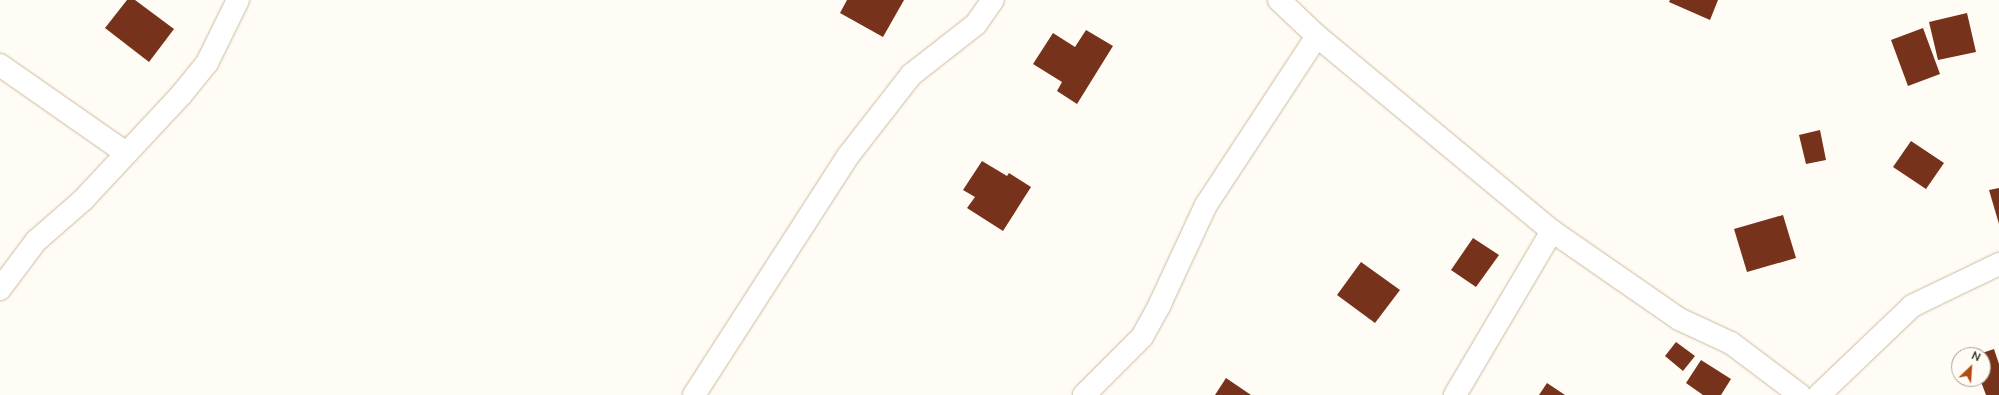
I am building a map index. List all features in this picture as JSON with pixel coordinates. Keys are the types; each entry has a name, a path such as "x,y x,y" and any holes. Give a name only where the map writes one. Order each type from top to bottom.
{"street":[{"path":"0,289 36,241 83,200 181,95 207,63 238,0"},
{"path":"694,395 848,156 912,75 976,24 993,0"},
{"path":"1279,0 1317,36 1552,231 1679,320 1731,343 1800,395"},
{"path":"1084,395 1142,337 1160,304 1206,205 1317,36"},
{"path":"0,65 126,153"},
{"path":"1455,395 1552,231"},
{"path":"1819,395 1912,306 1999,264"}],"building":[{"path":"127,0 135,0 174,29 149,62 105,28"},
{"path":"847,0 904,0 883,37 840,13"},
{"path":"1670,0 1718,0 1710,20 1669,2"},
{"path":"1967,13 1976,52 1938,60 1929,22"},
{"path":"1923,28 1940,74 1908,86 1891,40"},
{"path":"1086,30 1113,46 1077,104 1057,91 1062,82 1033,64 1053,33 1075,47"},
{"path":"1820,130 1826,160 1806,164 1799,135"},
{"path":"1911,141 1944,163 1926,189 1893,167"},
{"path":"982,161 1007,176 1009,173 1031,187 1003,231 967,208 975,197 963,190"},
{"path":"1999,188 1999,224 1989,190"},
{"path":"1783,215 1796,258 1747,272 1734,229"},
{"path":"1473,238 1499,255 1476,287 1451,270"},
{"path":"1361,262 1400,290 1375,323 1337,295"},
{"path":"1676,342 1695,356 1683,371 1665,356"},
{"path":"1994,349 1999,364 1999,395 1986,395 1983,387 1991,387 1991,350"},
{"path":"1701,360 1731,379 1721,395 1703,395 1686,383"},
{"path":"1226,378 1251,395 1215,395"},
{"path":"1547,383 1565,395 1539,395"}]}
